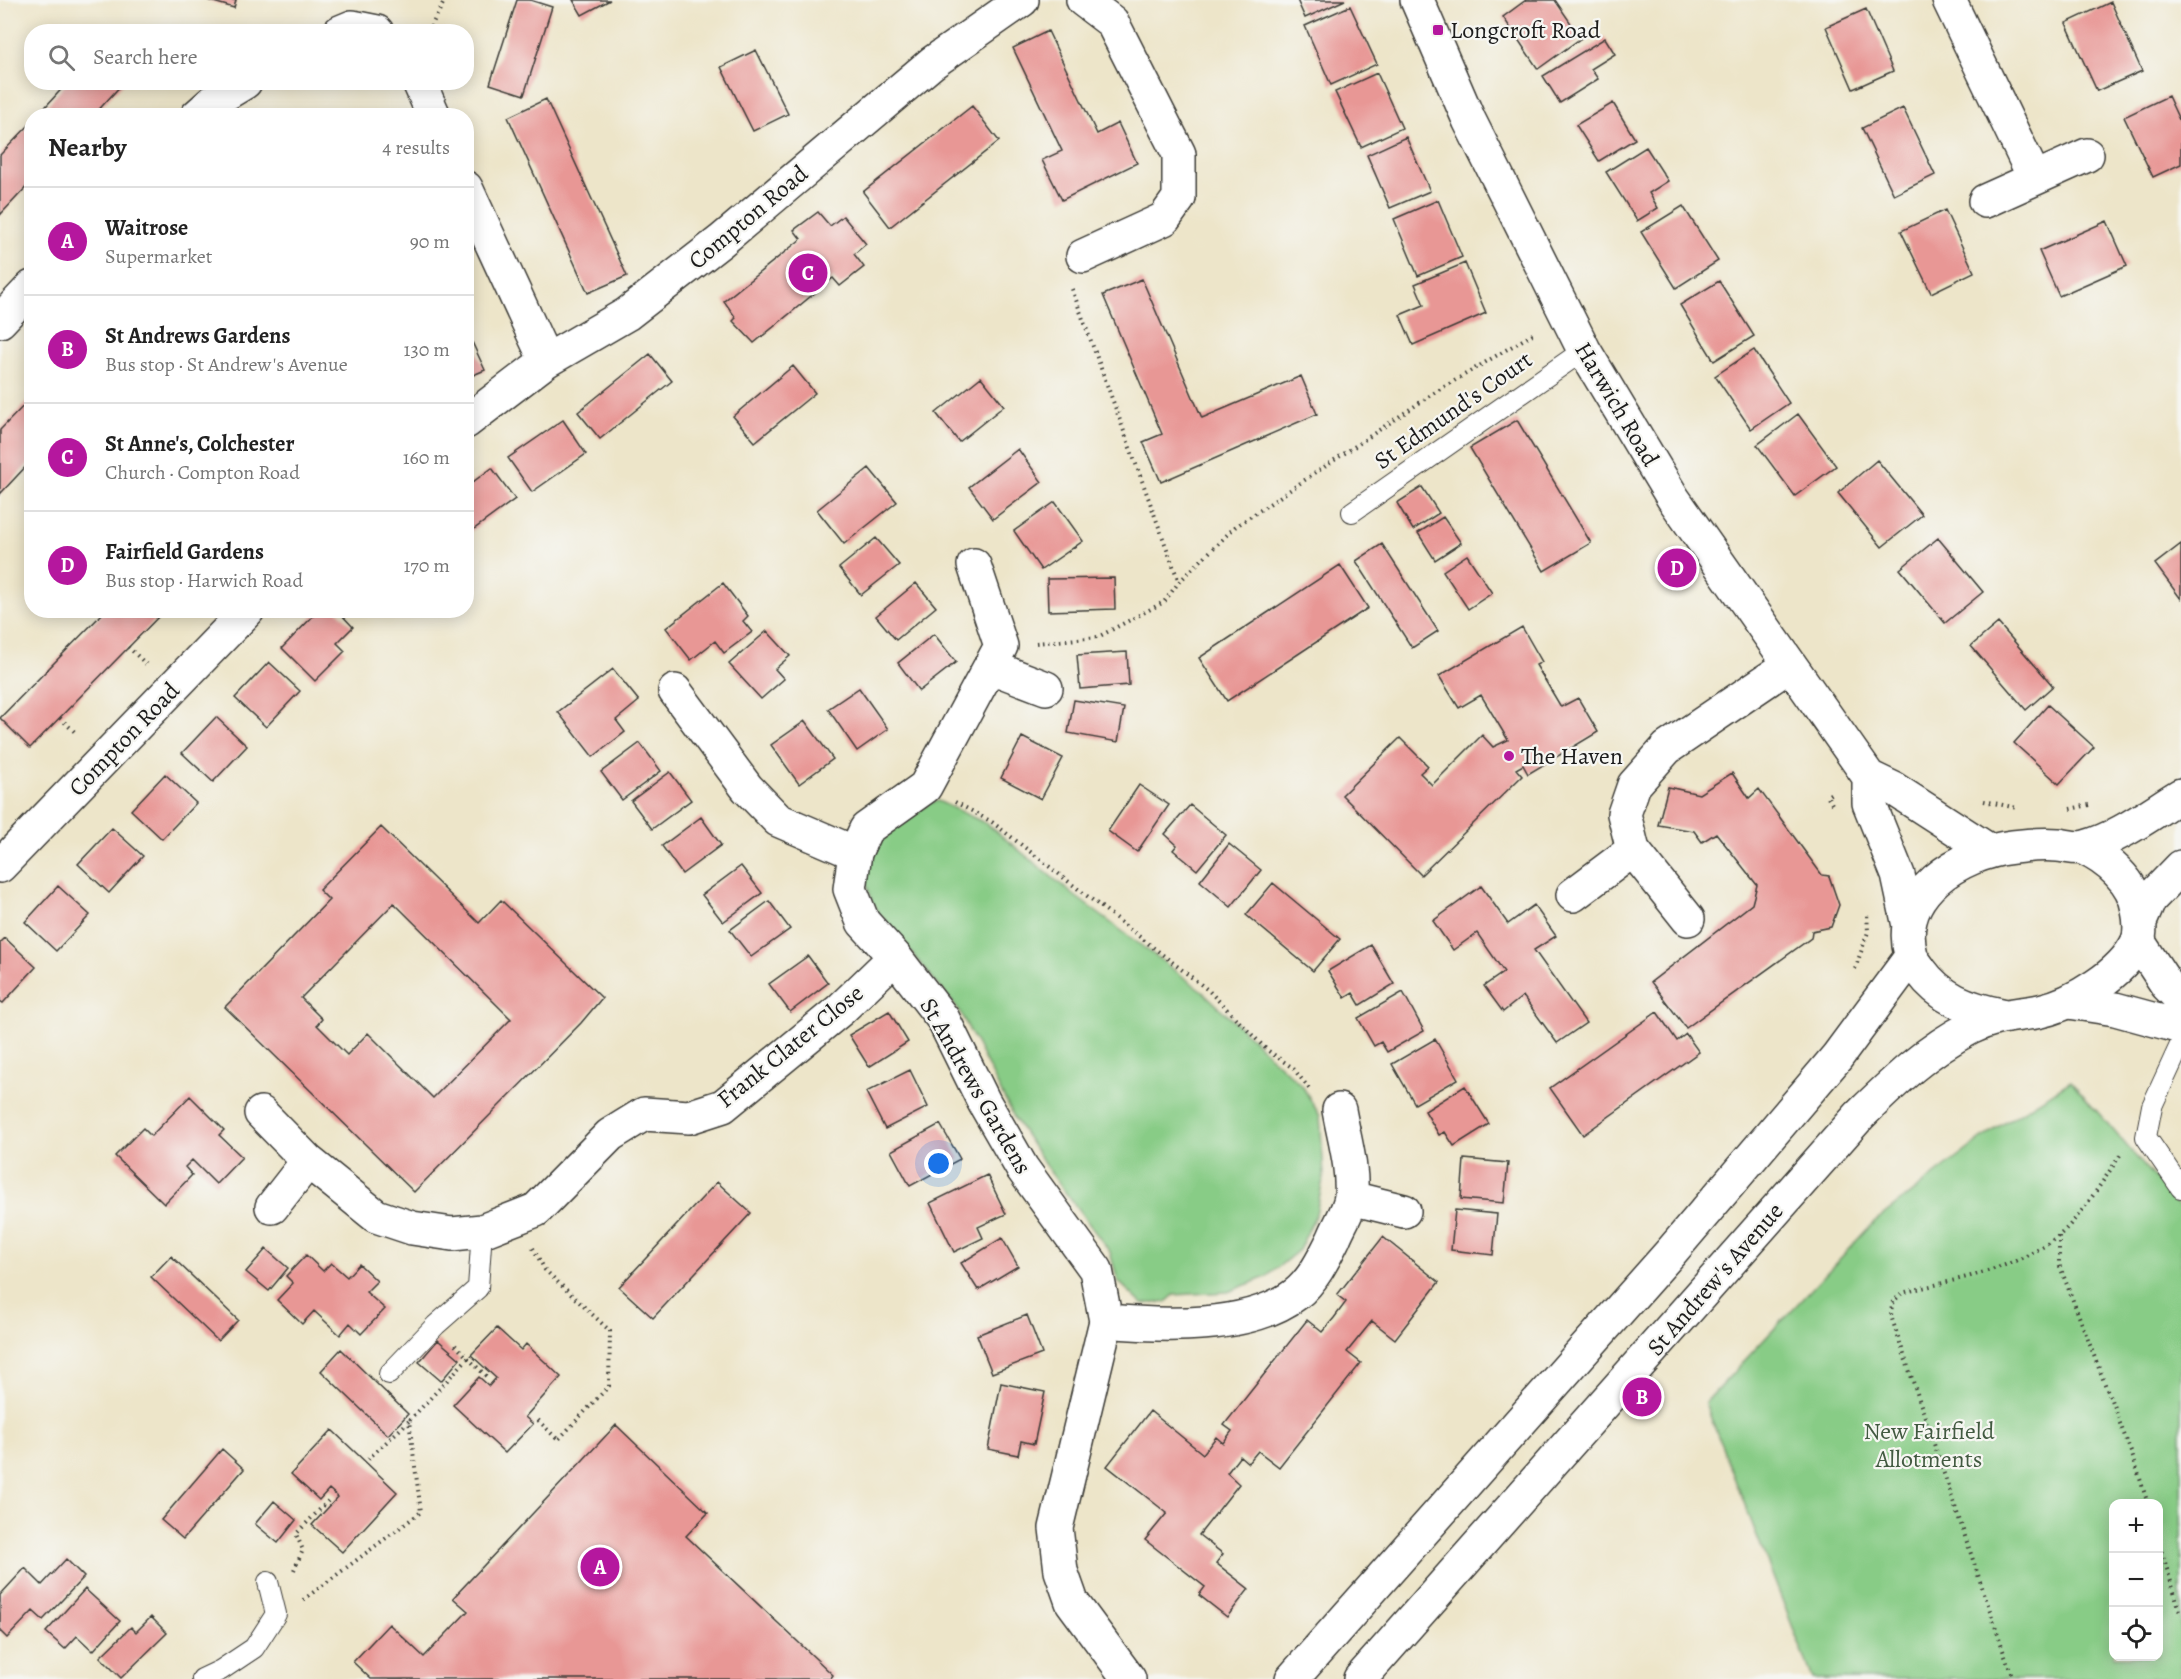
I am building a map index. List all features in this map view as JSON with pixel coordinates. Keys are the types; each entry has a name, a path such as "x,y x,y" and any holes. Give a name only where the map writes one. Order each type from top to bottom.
{"street":[{"name":"Compton Road","path":"474,416 546,361 627,314 722,241 932,63 1023,0"},
{"path":"1076,268 1164,219 1179,198 1179,154 1112,22 1083,0"},
{"name":"Harwich Road","path":"1417,0 1469,120 1565,315 1673,498 1788,666 1867,773 1990,851"},
{"path":"1949,0 2034,177"},
{"path":"206,108 232,90"},
{"path":"423,90 431,108"},
{"path":"1985,201 2087,154"},
{"path":"474,205 546,361"},
{"path":"0,321 24,296"},
{"path":"974,565 996,656 1046,688"},
{"name":"Compton Road","path":"0,867 240,618"},
{"name":"St Andrews Gardens","path":"996,656 925,787 866,829 855,853 850,889 863,922 895,957 943,1019 984,1102 1022,1168 1096,1270 1106,1321 1056,1528 1061,1571 1072,1602 1129,1679"},
{"path":"1688,919 1632,850 1624,814 1634,785 1667,748 1788,666"},
{"path":"675,691 747,788 778,820 855,853"},
{"path":"1867,773 1869,803 1898,875 1910,942 1926,978 1954,1001 1971,1009 2001,1015"},
{"path":"2083,848 2127,828 2181,795"},
{"path":"1292,1679 1671,1252 1836,1057 1910,942 1923,893 1934,878 1990,851 2039,845 2083,848 2105,858 2120,874 2138,906 2139,931 2167,985 2181,999"},
{"path":"1573,895 1632,850"},
{"path":"2069,1002 2102,981 2139,931 2150,899 2181,867"},
{"name":"Frank Clater Close","path":"261,1113 308,1161 376,1216 412,1228 452,1234 482,1231 536,1210 610,1135 644,1114 689,1117 723,1106 840,1010 895,957"},
{"path":"2069,1002 2115,1009 2181,1027"},
{"name":"St Andrew's Avenue","path":"1360,1679 1860,1115 1912,1064 1950,1039 2001,1015 2039,1011 2069,1002"},
{"path":"1106,1321 1173,1324 1219,1320 1262,1311 1297,1293 1324,1259 1351,1198 1350,1165 1339,1110"},
{"path":"272,1207 308,1161"},
{"path":"1351,1198 1404,1211"}],"lane":[{"name":"St Edmund's Court","path":"1352,512 1584,350"},
{"path":"2181,1043 2152,1106 2146,1137 2181,1188"},
{"path":"389,1374 436,1325 478,1288 482,1231"},
{"path":"202,1679 221,1670 255,1648 276,1614 269,1587"}],"path":[{"path":"432,24 445,0"},
{"path":"1076,268 1179,582"},
{"path":"996,656 1098,637 1164,602 1179,582 1235,527 1434,393 1565,315"},
{"path":"1833,806 1827,796 1867,773"},
{"path":"925,787 992,822 1208,990 1267,1050 1293,1068 1311,1092 1339,1110"},
{"path":"1978,799 2028,809"},
{"path":"2066,809 2097,803"},
{"path":"1853,972 1868,932 1867,901"},
{"path":"2013,1679 1891,1316 1892,1303 1902,1293 2009,1265 2059,1236 2102,1183 2152,1106"},
{"path":"516,1218 545,1270 610,1331 609,1386 558,1440 536,1418"},
{"path":"2059,1236 2059,1264 2147,1499"},
{"path":"436,1325 486,1376"},
{"path":"368,1459 409,1421 468,1358"},
{"path":"276,1614 299,1603 421,1512 409,1421"},
{"path":"269,1587 297,1567 303,1550 296,1534 328,1501"},
{"path":"2162,1553 2181,1614"}],"green space":[{"path":"938,801 987,824 1075,896 1201,990 1303,1087 1320,1116 1324,1175 1316,1214 1299,1250 1266,1277 1228,1292 1174,1295 1166,1302 1142,1304 1118,1281 1110,1252 1045,1165 1015,1119 959,1010 878,912 869,891 866,874 868,859 875,846 899,825 930,803"},
{"name":"New Fairfield Allotments","path":"2071,1081 2181,1209 2181,1679 1813,1679 1705,1403 1874,1222 1993,1130"}],"building":[{"path":"207,0 236,0 234,8"},
{"path":"517,0 530,0 552,7 524,95 490,84"},
{"path":"573,0 610,0 582,15"},
{"path":"1297,0 1345,0 1305,18"},
{"path":"1526,0 1555,0 1581,38 1538,69 1503,17"},
{"path":"2111,2 2142,71 2097,91 2066,23"},
{"path":"1350,6 1377,64 1331,85 1305,26"},
{"path":"1866,9 1893,71 1853,89 1826,27"},
{"path":"1048,31 1097,134 1118,123 1137,163 1062,200 1042,160 1062,151 1013,48"},
{"path":"1605,38 1615,54 1591,69 1598,79 1560,103 1543,76"},
{"path":"756,50 788,114 753,131 721,67"},
{"path":"1377,73 1402,128 1361,147 1335,92"},
{"path":"61,90 117,90 100,108 44,108"},
{"path":"2168,96 2181,124 2181,164 2153,177 2124,117"},
{"path":"546,99 627,276 588,293 508,117"},
{"path":"1613,103 1635,139 1599,161 1576,125"},
{"path":"972,106 999,141 890,227 863,192"},
{"path":"1903,108 1935,175 1894,195 1862,128"},
{"path":"24,130 24,190 0,215 0,155"},
{"path":"1406,137 1430,191 1390,208 1367,155"},
{"path":"1646,147 1668,181 1649,193 1658,208 1637,221 1606,172"},
{"path":"1438,200 1462,257 1418,276 1394,219"},
{"path":"1683,206 1718,261 1676,288 1641,232"},
{"path":"1945,210 1974,272 1931,293 1901,231"},
{"path":"818,212 830,226 843,216 866,244 854,254 864,267 840,286 833,278 754,343 733,321 736,318 724,301 801,239 794,230"},
{"path":"2107,221 2127,266 2059,296 2039,251"},
{"path":"1465,263 1486,313 1413,345 1400,315 1424,305 1415,284"},
{"path":"1142,279 1202,418 1301,376 1317,414 1161,482 1143,442 1162,434 1103,295"},
{"path":"1719,281 1754,336 1714,361 1680,305"},
{"path":"474,346 485,370 474,375"},
{"path":"1754,350 1789,403 1751,429 1715,376"},
{"path":"650,354 672,381 600,439 578,412"},
{"path":"793,366 815,393 755,442 733,416"},
{"path":"981,377 1004,406 959,442 936,413"},
{"path":"24,405 24,468 0,494 0,430"},
{"path":"1798,414 1836,466 1795,496 1757,445"},
{"path":"563,420 586,454 532,492 508,458"},
{"path":"1517,420 1591,543 1544,571 1470,448"},
{"path":"1018,449 1042,482 993,519 969,487"},
{"path":"1877,460 1922,515 1882,547 1838,493"},
{"path":"492,468 515,499 474,529 474,481"},
{"path":"869,468 897,502 844,544 817,510"},
{"path":"1422,487 1439,513 1413,530 1397,503"},
{"path":"1055,502 1083,541 1041,570 1014,531"},
{"path":"1443,517 1461,543 1435,560 1418,533"},
{"path":"876,538 899,565 861,595 839,568"},
{"path":"1938,538 1983,592 1945,623 1900,569"},
{"path":"1382,544 1438,631 1412,648 1356,561"},
{"path":"2181,544 2181,599 2155,564"},
{"path":"1467,555 1492,593 1468,609 1443,571"},
{"path":"1340,565 1368,608 1227,701 1199,658"},
{"path":"1114,578 1115,609 1048,611 1047,579"},
{"path":"723,583 748,616 743,621 752,632 724,653 715,641 691,660 666,628"},
{"path":"916,583 936,607 896,640 876,616"},
{"path":"98,618 157,618 30,748 0,718"},
{"path":"311,618 345,618 353,627 337,643 345,651 315,681 282,648"},
{"path":"1998,623 2053,686 2026,710 1971,646"},
{"name":"The Haven","path":"1522,627 1542,662 1536,665 1561,707 1578,698 1598,732 1528,774 1523,765 1516,769 1522,776 1421,875 1342,795 1400,738 1428,766 1420,773 1432,785 1482,735 1493,747 1508,740 1481,695 1459,708 1439,676"},
{"path":"767,631 790,656 775,669 784,679 761,699 729,664"},
{"path":"934,634 956,662 919,691 898,663"},
{"path":"1127,652 1129,685 1080,689 1077,655"},
{"path":"269,662 300,691 266,727 235,698"},
{"path":"613,669 639,701 616,720 625,732 593,757 558,712"},
{"path":"859,688 888,729 857,751 828,709"},
{"path":"1074,700 1124,708 1118,742 1068,733"},
{"path":"2048,705 2094,747 2059,784 2014,743"},
{"path":"216,717 247,746 213,782 182,753"},
{"path":"805,721 833,759 799,784 771,745"},
{"path":"1022,737 1063,758 1041,799 1001,778"},
{"path":"640,743 661,771 622,800 601,772"},
{"path":"670,772 691,800 652,829 631,801"},
{"path":"1732,773 1749,798 1759,789 1822,875 1829,876 1839,905 1831,927 1812,931 1811,938 1686,1028 1651,982 1752,904 1757,885 1716,833 1702,842 1694,831 1658,825 1668,787 1699,794"},
{"path":"165,774 196,803 162,839 131,810"},
{"path":"1139,785 1169,805 1137,852 1108,831"},
{"path":"1190,805 1226,835 1197,870 1173,850 1177,845 1165,834"},
{"path":"701,817 721,845 682,874 662,846"},
{"path":"381,827 479,923 501,900 602,998 581,1023 414,1192 225,1007 329,900 319,890","holes":["394,903 511,1019 433,1098 368,1033 347,1055 317,1025 322,1019 301,998"]},
{"path":"112,828 143,856 109,893 78,864"},
{"path":"1229,844 1261,870 1231,907 1200,881"},
{"path":"741,866 762,893 723,922 702,895"},
{"path":"1273,883 1340,939 1313,971 1246,915"},
{"path":"58,886 90,915 56,951 25,922"},
{"path":"1481,886 1508,924 1534,905 1556,936 1534,950 1586,1023 1557,1043 1523,996 1503,1012 1484,986 1504,972 1477,933 1453,950 1433,921"},
{"path":"769,901 790,929 751,957 730,930"},
{"path":"5,938 36,967 3,1003 0,1001 0,943"},
{"path":"1371,945 1394,984 1360,1005 1353,993 1345,998 1328,971"},
{"path":"808,956 828,983 790,1012 769,984"},
{"path":"1403,992 1424,1031 1387,1052 1381,1042 1374,1046 1358,1018"},
{"path":"889,1011 908,1042 869,1067 849,1035"},
{"path":"1657,1012 1677,1041 1686,1034 1699,1052 1583,1135 1550,1088"},
{"path":"1435,1039 1458,1079 1415,1104 1392,1064"},
{"path":"910,1070 928,1107 885,1129 866,1092"},
{"path":"1465,1086 1489,1124 1454,1146 1445,1132 1439,1135 1425,1111"},
{"path":"190,1096 224,1130 219,1135 242,1157 216,1184 192,1160 185,1167 192,1175 164,1204 115,1156 143,1128 151,1136"},
{"path":"940,1124 960,1159 910,1186 891,1151"},
{"path":"1464,1159 1508,1163 1504,1203 1461,1199"},
{"path":"987,1175 1006,1214 978,1227 983,1238 954,1252 930,1203"},
{"path":"717,1182 751,1213 653,1318 619,1287"},
{"path":"1455,1210 1497,1214 1493,1255 1451,1250"},
{"path":"1383,1237 1439,1282 1395,1339 1372,1321 1347,1352 1361,1363 1279,1467 1258,1451 1248,1463 1240,1456 1227,1473 1239,1484 1199,1535 1223,1554 1216,1563 1249,1589 1227,1617 1199,1595 1205,1587 1145,1540 1167,1513 1107,1466 1150,1411 1203,1454 1216,1437 1223,1443 1232,1431 1224,1425 1307,1320 1322,1332 1334,1318 1346,1302 1337,1295"},
{"path":"1002,1238 1018,1266 978,1290 961,1263"},
{"path":"266,1249 288,1268 269,1291 246,1272"},
{"path":"306,1255 323,1271 331,1263 347,1277 359,1264 377,1281 366,1292 385,1309 361,1334 350,1323 340,1335 314,1311 302,1324 277,1300 293,1283 286,1276"},
{"path":"171,1256 238,1320 218,1341 151,1277"},
{"path":"1027,1315 1042,1354 992,1373 977,1335"},
{"path":"497,1328 521,1350 526,1344 561,1377 525,1417 533,1424 505,1453 453,1405 479,1377 489,1386 496,1378 471,1355"},
{"path":"438,1340 460,1359 441,1381 419,1362"},
{"path":"341,1349 408,1414 388,1435 321,1371"},
{"path":"1001,1383 1045,1392 1034,1444 1021,1441 1018,1455 988,1449"},
{"path":"616,1425 708,1513 686,1536 833,1675 830,1679 371,1679 353,1662 389,1624 424,1657 468,1611 453,1598"},
{"path":"332,1430 397,1492 342,1552 312,1525 338,1497 329,1489 319,1500 291,1474"},
{"path":"222,1449 244,1469 183,1539 161,1520"},
{"path":"274,1501 296,1520 278,1543 255,1524"},
{"path":"66,1559 84,1577 43,1620 33,1611 7,1638 0,1631 0,1595 25,1568 42,1585"},
{"path":"85,1589 120,1621 93,1651 77,1636 65,1649 46,1632"},
{"path":"151,1617 167,1633 121,1678 100,1657 131,1627 136,1632"}],"place":[{"name":"Longcroft Road","path":"1438,30"},
{"name":"St Anne's, Colchester","path":"808,273"},
{"name":"Fairfield Gardens","path":"1677,568"},
{"name":"The Haven","path":"1509,756"},
{"name":"St Andrews Gardens","path":"1642,1397"},
{"name":"Waitrose","path":"600,1567"}]}
